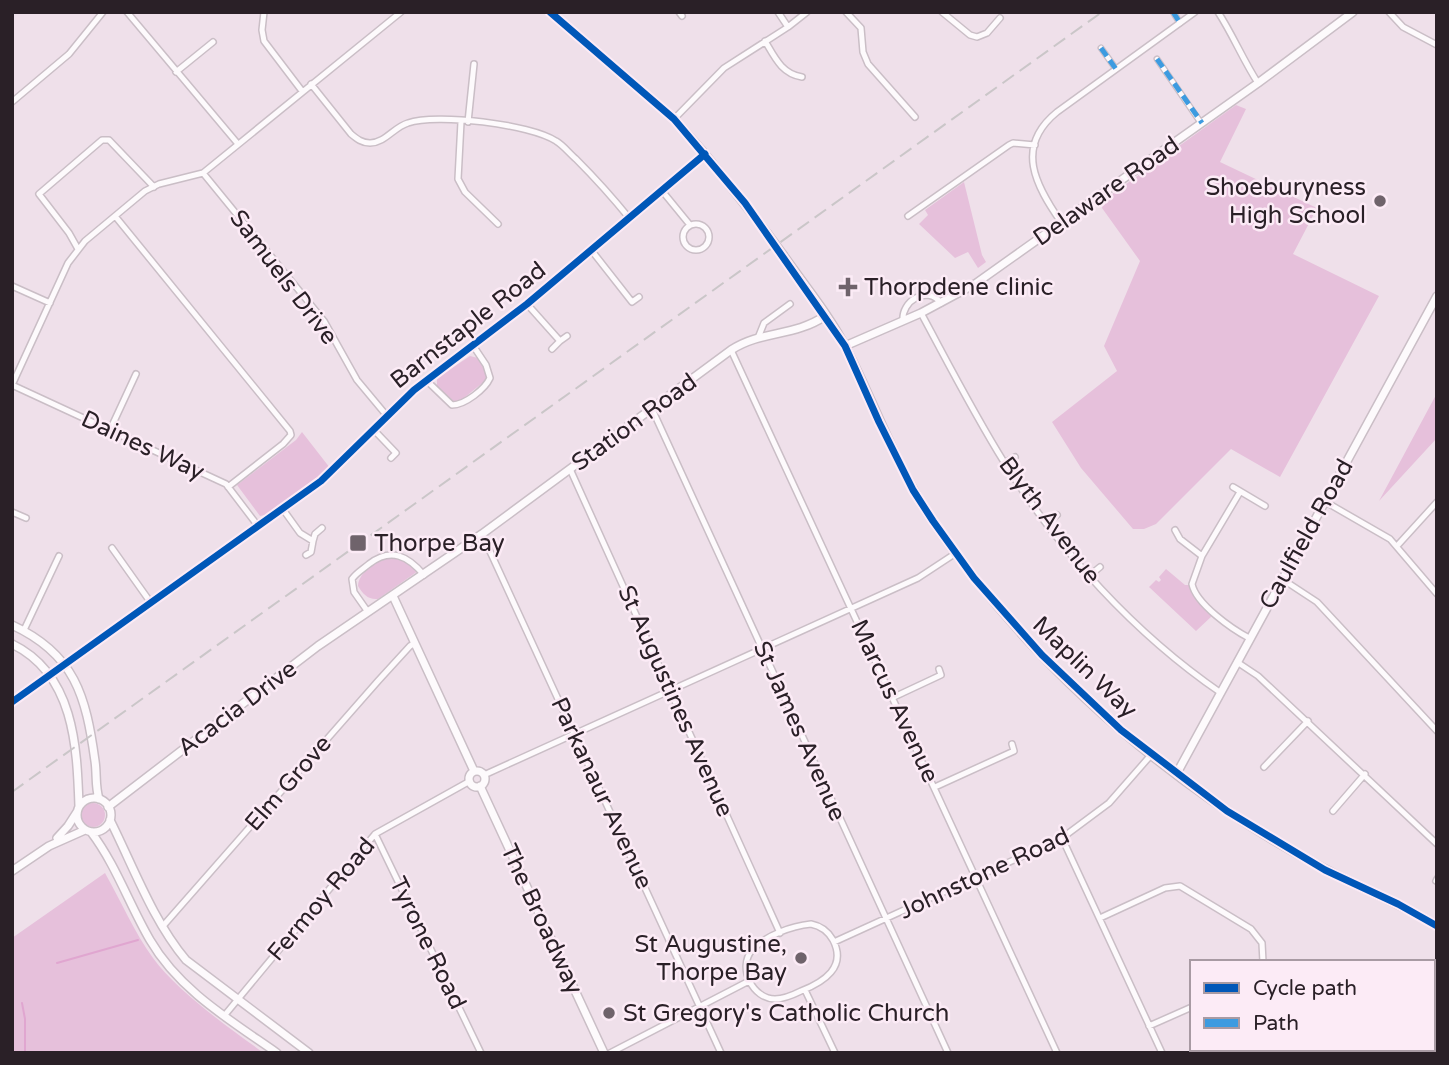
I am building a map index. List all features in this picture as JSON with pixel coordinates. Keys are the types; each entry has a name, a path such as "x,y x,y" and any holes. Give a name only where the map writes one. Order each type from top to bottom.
{"street":[{"path":"13,99 78,45 103,12"},
{"path":"127,12 238,144"},
{"path":"264,12 264,41 303,91"},
{"path":"12,385 68,263 78,249 115,216 154,187 203,173 401,12"},
{"path":"778,12 788,27"},
{"path":"674,119 724,68 807,12"},
{"path":"846,12 861,28 863,52 868,64 915,117"},
{"path":"942,12 970,35 977,37 987,33 1000,18"},
{"path":"1173,12 1180,23"},
{"path":"1061,222 1038,185 1033,163 1039,133 1051,117 1195,12"},
{"path":"1218,12 1258,83"},
{"name":"Delaware Road","path":"845,346 921,313 975,285 1353,12"},
{"path":"1389,12 1403,27 1437,45"},
{"name":"Maplin Way","path":"555,14 674,119 767,233 845,346 879,422 914,490 956,553 1042,655 1096,708 1151,755 1227,811 1325,870 1437,926"},
{"path":"765,41 782,68 802,77"},
{"path":"176,72 213,42"},
{"path":"1101,48 1116,69"},
{"path":"1157,59 1202,123"},
{"path":"474,64 458,179 465,192 498,224"},
{"path":"311,84 351,134 359,141 367,143 382,140 410,122 516,126 556,141 596,179 631,219"},
{"path":"78,249 74,239 39,194 102,140 109,140 154,187"},
{"path":"908,216 1009,145 1035,145"},
{"name":"Barnstaple Road","path":"12,702 325,477 426,380 474,347 631,219 705,154"},
{"name":"Samuels Drive","path":"203,173 324,321 351,370 387,416"},
{"path":"663,192 690,225"},
{"path":"918,209 922,215"},
{"path":"115,216 290,431 288,439 229,487"},
{"path":"698,224 708,232 709,241 704,248 696,250 685,245 683,234 690,225 698,224"},
{"path":"592,251 632,302"},
{"path":"12,286 50,303"},
{"path":"903,321 903,310 910,301 929,295 941,303"},
{"path":"624,308 639,296"},
{"name":"Caulfield Road","path":"1177,773 1437,296"},
{"name":"Barnstaple Road","path":"527,304 560,341"},
{"name":"Station Road","path":"758,338 764,323 790,304"},
{"name":"Blyth Avenue","path":"921,313 1004,463 1046,523 1089,576 1151,637 1221,693"},
{"name":"Station Road","path":"512,512 731,350 758,338 800,330 825,316"},
{"path":"552,349 567,336"},
{"name":"Barnstaple Road","path":"426,380 449,403 461,403 489,381 489,371 474,347"},
{"name":"Marcus Avenue","path":"731,350 1057,1053"},
{"path":"110,430 136,373"},
{"name":"Daines Way","path":"12,385 223,482 258,526"},
{"name":"St James Avenue","path":"652,410 948,1053"},
{"path":"373,429 396,453"},
{"path":"1004,463 1015,457"},
{"name":"St Augustines Avenue","path":"570,469 780,933"},
{"path":"1233,487 1265,506"},
{"path":"1240,492 1202,556 1193,578 1193,590 1225,625 1249,638"},
{"path":"1324,501 1390,539 1437,594"},
{"path":"1397,545 1437,502"},
{"path":"282,508 300,533 313,541"},
{"path":"12,512 26,519"},
{"name":"Acacia Drive","path":"108,807 270,682 512,512"},
{"path":"1046,523 1057,515"},
{"path":"306,555 311,552 315,534 322,528"},
{"path":"1175,530 1179,540 1202,556"},
{"name":"Parkanaur Avenue","path":"482,534 721,1053"},
{"path":"112,548 151,603"},
{"path":"484,775 918,578 956,553"},
{"path":"368,612 354,593 352,579 373,561 382,556 397,554 414,563 424,575"},
{"path":"24,630 59,556"},
{"path":"1089,576 1100,567"},
{"path":"1282,579 1317,602 1437,731"},
{"path":"393,596 474,771"},
{"path":"12,625 41,639 66,664 76,682 96,762 99,799"},
{"name":"Elm Grove","path":"163,926 378,681 415,643"},
{"path":"12,644 30,654 51,674 61,693 79,771 79,823 88,831 117,873 150,940 171,970 204,1001 276,1053"},
{"path":"1237,662 1258,676 1308,721 1437,844"},
{"path":"894,697 940,672 945,683"},
{"path":"1264,767 1308,721"},
{"path":"935,787 1013,748 1018,758"},
{"name":"Johnstone Road","path":"834,942 1062,838 1110,803 1151,755"},
{"path":"474,771 481,771 484,775 484,782 480,786 470,782 474,771"},
{"path":"1333,811 1365,774"},
{"name":"Fermoy Road","path":"224,1016 375,834 470,782"},
{"name":"The Broadway","path":"480,786 604,1053"},
{"path":"12,872 49,846 89,799 99,799 108,807 110,820 163,926 186,960 309,1053"},
{"path":"49,846 88,831 102,830 110,820"},
{"name":"Tyrone Road","path":"375,834 481,1053"},
{"path":"1062,838 1162,1053"},
{"path":"1100,918 1165,888 1180,886 1251,929 1262,943 1263,960"},
{"path":"811,924 827,932 834,942 837,955 835,968 828,976 805,990 780,999 768,998 756,991 749,981 746,968 750,953 758,945 780,933 811,924"},
{"path":"610,1053 749,981"},
{"path":"805,990 835,1053"},
{"path":"1149,1026 1190,1008"}],"shaded area":[{"path":"1236,105 1246,109 1220,162 1317,208 1293,254 1379,296 1280,477 1231,449 1156,524 1144,529 1133,529 1081,468 1052,422 1117,371 1104,346 1140,261 1102,208 1104,200"},
{"path":"964,182 986,262 978,268 968,252 955,258 919,224 928,215 925,210"},
{"path":"470,356 478,358 486,373 486,380 459,402 451,401 437,387 437,378"},
{"path":"1437,393 1437,438 1379,501"},
{"path":"302,432 330,468 260,516 237,485 296,440"},
{"path":"394,555 403,557 418,571 378,599 366,596 358,586 362,575 377,563"},
{"path":"1166,569 1185,585 1189,585 1192,594 1212,616 1196,631 1149,587 1156,580 1161,580 1159,577"},
{"path":"93,803 102,806 105,815 102,824 93,827 84,824 81,815 84,806"},
{"path":"105,873 140,938 163,971 205,1009 264,1053 12,1053 12,938"}],"waterway":[{"path":"57,963 138,940"},
{"path":"22,1003 25,1053"}],"railway":[{"path":"12,792 1102,12"}],"marked path":[{"path":"1173,12 1180,23"},
{"path":"1101,48 1116,69"},
{"path":"1157,59 1202,123"}],"cycle path":[{"path":"550,12 674,119 745,203 845,346 913,490 933,521 974,578 1042,655 1121,730 1227,811 1325,870 1398,904 1437,926"},
{"path":"12,702 321,481 414,390 527,304 705,154"}],"place":[{"name":"Shoeburyness High School","path":"1380,201"},
{"name":"Thorpdene clinic","path":"848,287"},
{"name":"Thorpe Bay","path":"358,543"},
{"name":"St Augustine, Thorpe Bay","path":"801,958"},
{"name":"St Gregory's Catholic Church","path":"609,1013"}]}
